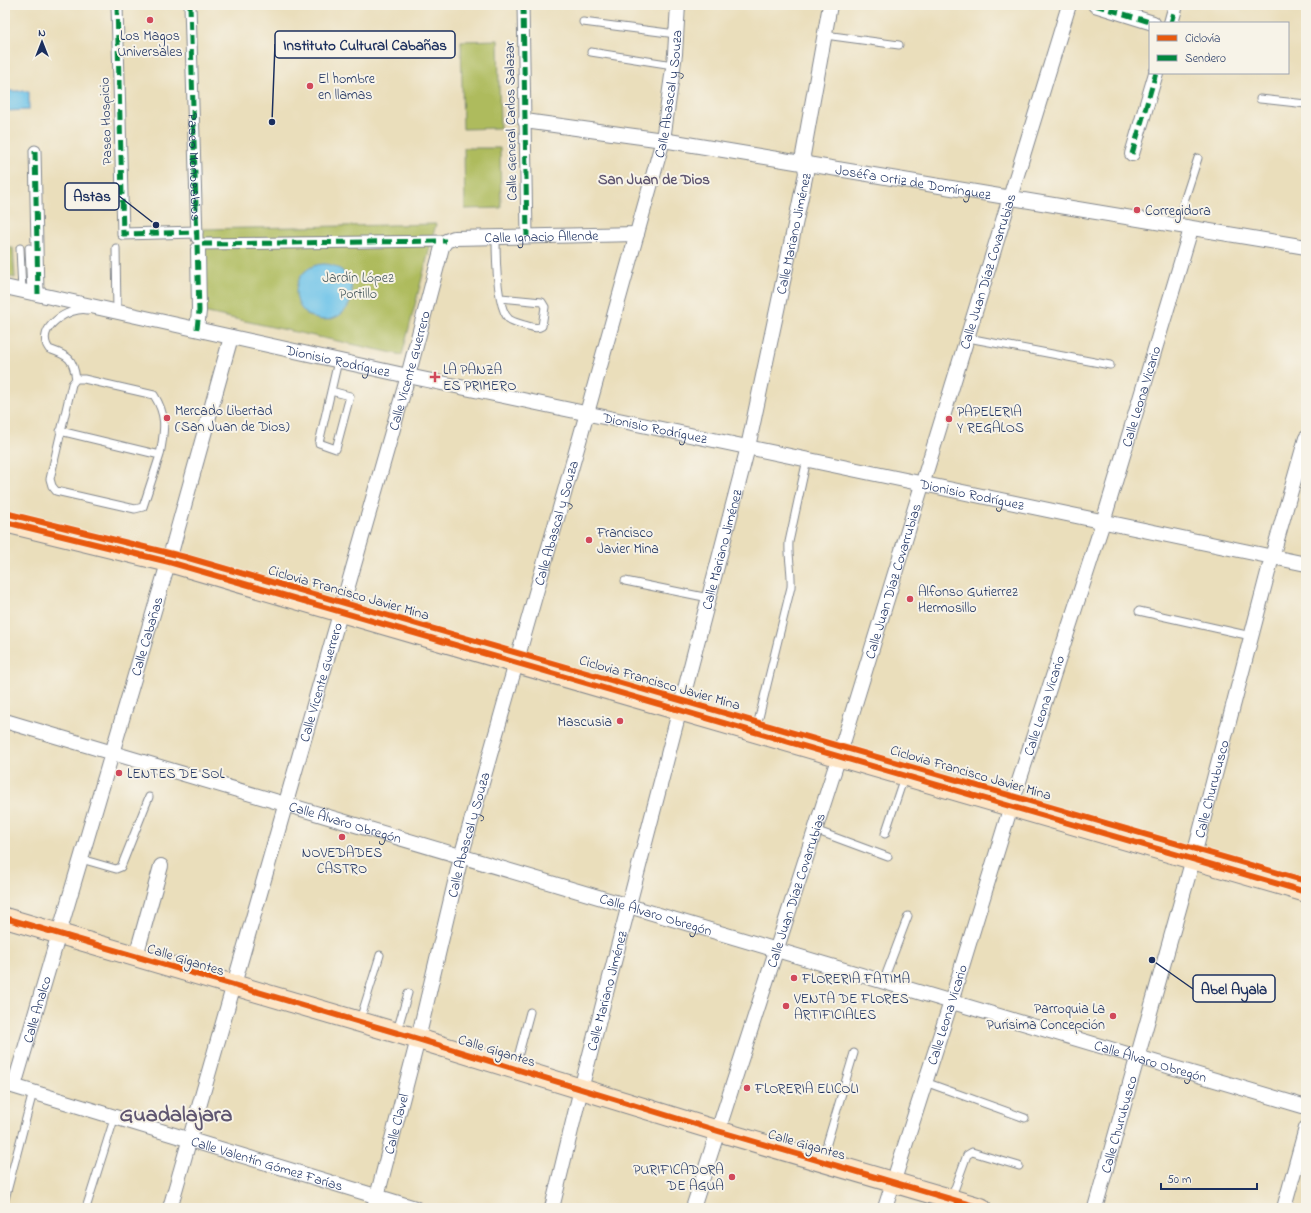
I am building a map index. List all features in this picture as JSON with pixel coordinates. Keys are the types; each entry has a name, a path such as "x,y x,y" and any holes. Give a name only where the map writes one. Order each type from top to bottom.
{"main road":[{"path":"5,522 168,562 1306,892"},
{"name":"Calle Gigantes","path":"5,918 418,1039 718,1131 981,1208"}],"street":[{"name":"Paseo Hospicio","path":"116,5 123,234 197,232"},
{"name":"Paseo Monosabios","path":"190,5 197,232 200,247 199,311 197,329"},
{"name":"Calle General Carlos Salazar","path":"523,5 527,236"},
{"name":"Calle Abascal y Souza","path":"418,1039 461,856 663,140 673,65 678,5"},
{"name":"Calle Mariano Jiménez","path":"552,1208 581,1089 748,447 806,173 803,153 830,5"},
{"name":"Calle Juan Díaz Covarrubias","path":"693,1208 839,756 1069,5"},
{"path":"1095,5 1150,22"},
{"path":"1171,22 1176,5"},
{"path":"1132,154 1156,74"},
{"name":"Joséfa Ortiz de Domínguez","path":"525,121 663,140 1306,247"},
{"path":"31,293 34,151"},
{"name":"Calle Leona Vicario","path":"885,1208 951,1002 1010,806 1103,522 1191,229"},
{"name":"Calle Ignacio Allende","path":"446,241 454,238 637,234"},
{"path":"200,247 446,241"},
{"name":"Calle Vicente Guerrero","path":"170,1208 339,611 408,376 442,247 446,241"},
{"name":"Dionisio Rodríguez","path":"5,287 408,376 1306,564"},
{"name":"Calle Cabañas","path":"59,934 168,562 231,337"},
{"name":"Calle Churubusco","path":"1095,1208 1193,860 1272,557 1306,438"},
{"name":"Calle Álvaro Obregón","path":"5,721 1306,1107"},
{"path":"136,956 161,866"},
{"name":"Calle Analco","path":"9,1085 59,934"},
{"name":"Calle Clavel","path":"375,1202 418,1039"},
{"name":"Calle Valentín Gómez Farías","path":"9,1085 190,1139 375,1202 415,1208"},
{"path":"1284,1208 1306,1128"}],"lane":[{"path":"583,22 676,34"},
{"path":"824,35 899,45"},
{"path":"591,52 673,65"},
{"path":"1260,99 1306,104"},
{"path":"1176,226 1198,158"},
{"path":"496,237 496,268 500,298 506,315 510,320 536,328 542,326 545,307 542,302 500,298"},
{"path":"20,248 31,293"},
{"path":"29,248 31,293"},
{"path":"116,248 117,312"},
{"path":"76,379 71,361 67,355 49,349 46,345 47,330 52,323 71,312 85,310 127,320 139,316"},
{"path":"968,338 1110,365"},
{"path":"331,391 350,396 336,448 320,443 331,391 338,361"},
{"path":"76,379 84,379 154,395 163,413 165,427 160,455 143,507 136,509 56,491 52,486 50,479 60,431 72,384 76,379"},
{"path":"60,431 160,455"},
{"path":"756,732 791,587 792,573 788,555 789,542 807,459"},
{"path":"625,581 709,598"},
{"path":"1139,612 1251,636"},
{"path":"885,834 904,776"},
{"path":"81,859 116,869 121,867 149,797"},
{"path":"815,830 888,856"},
{"path":"884,982 908,916"},
{"path":"359,1022 380,955"},
{"path":"396,1033 408,993"},
{"path":"515,1068 530,1012"},
{"path":"822,1161 854,1053"},
{"path":"926,1082 1025,1118"},
{"path":"5,1199 33,1092"},
{"path":"87,1205 115,1116"},
{"path":"951,1199 966,1155 972,1152 1019,1166"}],"green space":[{"path":"498,40 500,128 463,129 461,41"},
{"path":"464,148 500,148 501,208 465,209"},
{"name":"Jardín López Portillo","path":"436,224 402,355 203,312 202,229"},
{"path":"5,248 13,248 15,278 5,276"}],"water":[{"path":"5,91 29,91 29,110 5,111"},
{"path":"318,264 330,264 340,268 348,276 352,286 352,298 348,308 340,316 330,320 318,320 308,316 300,308 296,298 296,286 300,276 308,268"}],"marked path":[{"path":"117,5 123,234 197,232"},
{"path":"190,5 199,311 197,329"},
{"path":"523,5 527,236"},
{"path":"1095,5 1150,22"},
{"path":"1171,22 1176,5"},
{"path":"1132,154 1156,74"},
{"path":"35,151 38,294"},
{"path":"202,244 446,241"}],"cycle path":[{"name":"Ciclovia Francisco Javier Mina","path":"5,513 185,557 1306,881"},
{"path":"5,522 169,562 1306,892"},
{"path":"5,918 418,1039 718,1131 981,1208"}],"place":[{"name":"Los Magos Universales","path":"150,20"},
{"name":"El hombre en llamas","path":"310,86"},
{"name":"Instituto Cultural Cabañas","path":"272,122"},
{"name":"Corregidora","path":"1137,210"},
{"name":"Astas","path":"156,225"},
{"name":"LA PANZA ES PRIMERO","path":"435,377"},
{"name":"Mercado Libertad (San Juan de Dios)","path":"167,418"},
{"name":"PAPELERIA Y REGALOS","path":"949,419"},
{"name":"Francisco Javier Mina","path":"589,540"},
{"name":"Alfonso Gutierrez Hermosillo","path":"910,599"},
{"name":"Mascusia","path":"620,721"},
{"name":"LENTES DE SOL","path":"119,773"},
{"name":"NOVEDADES CASTRO","path":"342,837"},
{"name":"Abel Ayala","path":"1152,960"},
{"name":"FLORERIA FATIMA","path":"794,978"},
{"name":"VENTA DE FLORES ARTIFICIALES","path":"786,1006"},
{"name":"Parroquia La Purísima Concepción","path":"1113,1016"},
{"name":"FLORERIA ELICOLI","path":"747,1088"},
{"name":"PURIFICADORA DE AGUA","path":"732,1177"}],"district":[{"name":"San Juan de Dios","path":"654,179"},
{"name":"Guadalajara","path":"176,1113"}]}
